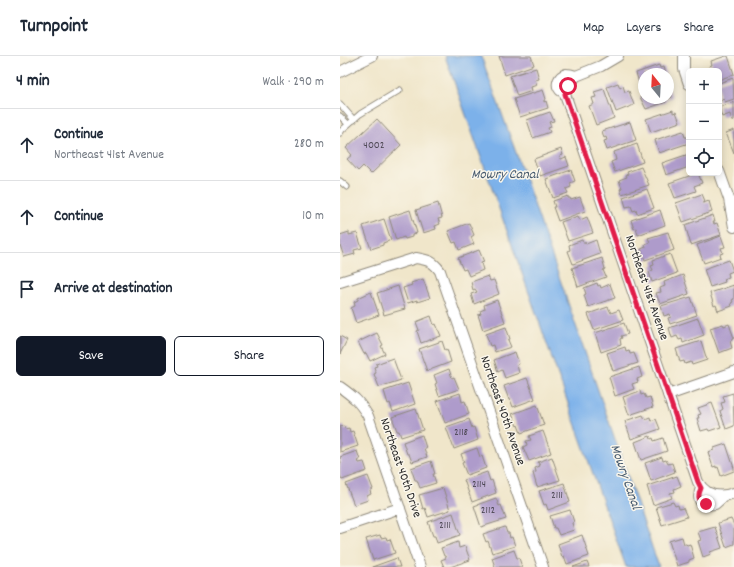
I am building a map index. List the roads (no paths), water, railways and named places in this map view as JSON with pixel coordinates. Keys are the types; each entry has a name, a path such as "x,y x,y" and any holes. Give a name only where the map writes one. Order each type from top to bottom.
{"street":[{"path":"340,72 372,56"},
{"name":"Northeast 41st Avenue","path":"618,56 601,66 576,76 567,90 668,395 701,488 699,498 701,502 706,504 715,504 724,496"},
{"path":"684,56 684,70 686,76"},
{"path":"721,176 728,199 732,205 734,228"},
{"name":"Northeast 40th Avenue","path":"340,282 416,258 427,260 435,264 440,271 543,567"},
{"path":"668,395 734,372"},
{"name":"Northeast 40th Drive","path":"340,387 359,402 368,416 420,567"},
{"path":"701,488 711,494 724,496 734,493"},
{"path":"340,528 400,508"}],"lane":[{"path":"340,133 360,114 400,90"},
{"path":"340,104 354,120"},
{"path":"340,116 348,124"},
{"path":"340,181 347,187"}],"water":[{"name":"Mowry Canal","path":"445,56 481,56 523,172 659,567 626,567"}]}
